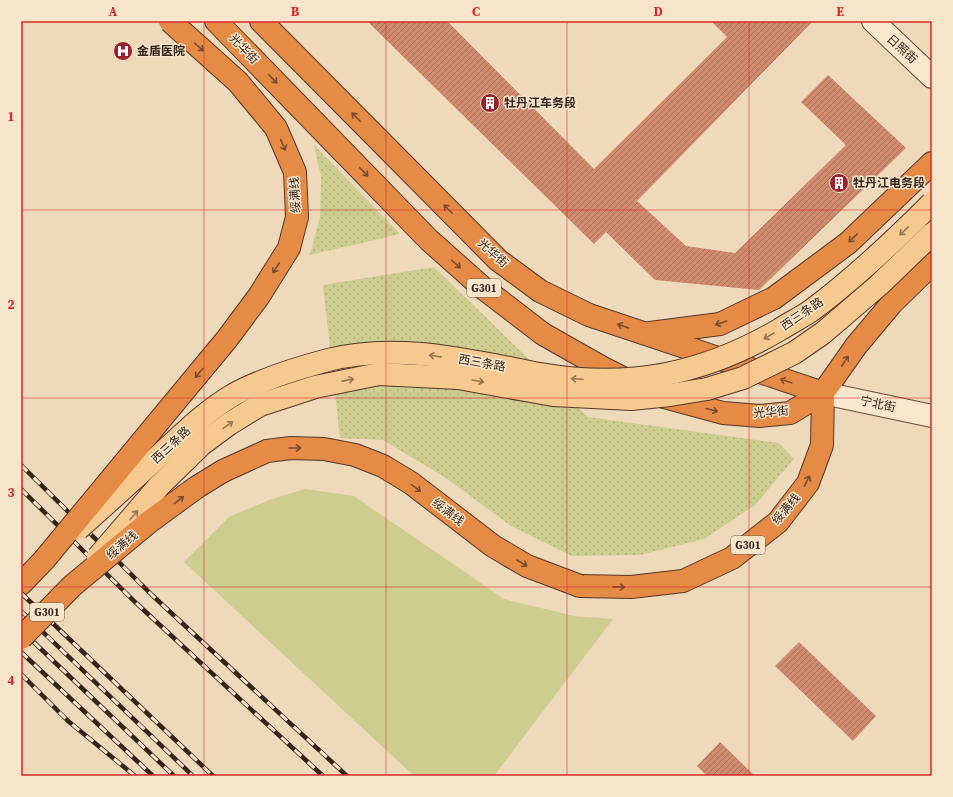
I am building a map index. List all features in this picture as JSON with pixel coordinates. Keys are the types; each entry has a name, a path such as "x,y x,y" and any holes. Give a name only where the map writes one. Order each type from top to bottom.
{"highway":[{"name":"绥满线","path":"21,584 44,560 228,338 259,296 289,248 297,217 295,172 276,128 238,82 170,21"},
{"name":"光华街","path":"216,21 429,240 483,288 543,334 603,368 658,395 723,413 760,416 790,413 824,393"},
{"name":"光华街","path":"261,21 498,260 540,290 590,315 824,393"},
{"path":"645,334 720,324 774,298 848,243 932,163"},
{"path":"824,393 856,346 886,309 932,264"},
{"name":"绥满线","path":"21,638 72,586 149,522 197,486 223,471 267,451 291,448 324,449 355,455 383,466 411,483 493,546 527,566 580,586 631,587 683,581 732,558 778,522 808,483 822,445 824,393"}],"main road":[{"name":"西三条路","path":"44,560 199,420 232,395 269,379 330,360 370,353 408,353 469,361 564,378 616,380 666,375 679,372 705,365 741,350 765,338 810,311 874,259 932,203"},
{"name":"西三条路","path":"72,586 159,486 196,450 229,424 260,405 315,387 379,374 458,378 553,395 631,399 706,389 743,378 794,353 823,333 879,285 932,234"}],"street":[{"name":"日照街","path":"873,21 932,77"},
{"name":"宁北街","path":"824,393 932,416"}],"green space":[{"path":"314,145 400,234 310,255 320,217 321,177"},
{"path":"434,267 588,417 779,443 794,459 755,505 704,539 640,555 572,556 511,526 446,478 383,440 340,438 323,285"},
{"path":"305,489 354,496 504,599 574,616 613,619 494,776 414,776 184,562 229,517 269,500"}],"building":[{"name":"牡丹江车务段","path":"367,21 447,21 594,169 727,37 711,21 813,21 637,201 686,246 735,253 846,145 801,102 828,75 906,148 759,290 655,280 606,232 594,244"},
{"path":"799,642 876,716 853,741 775,666"},
{"path":"720,742 755,776 707,776 697,766"}],"railway":[{"path":"21,465 153,596 347,776"},
{"path":"21,489 135,602 323,776"},
{"path":"21,593 213,776"},
{"path":"21,611 193,776"},
{"path":"21,630 174,776"},
{"path":"21,652 153,776"},
{"path":"21,674 68,721 135,776"}],"place":[{"name":"金盾医院","path":"123,51"},
{"name":"牡丹江车务段","path":"490,103"},
{"name":"牡丹江电务段","path":"839,183"}]}
